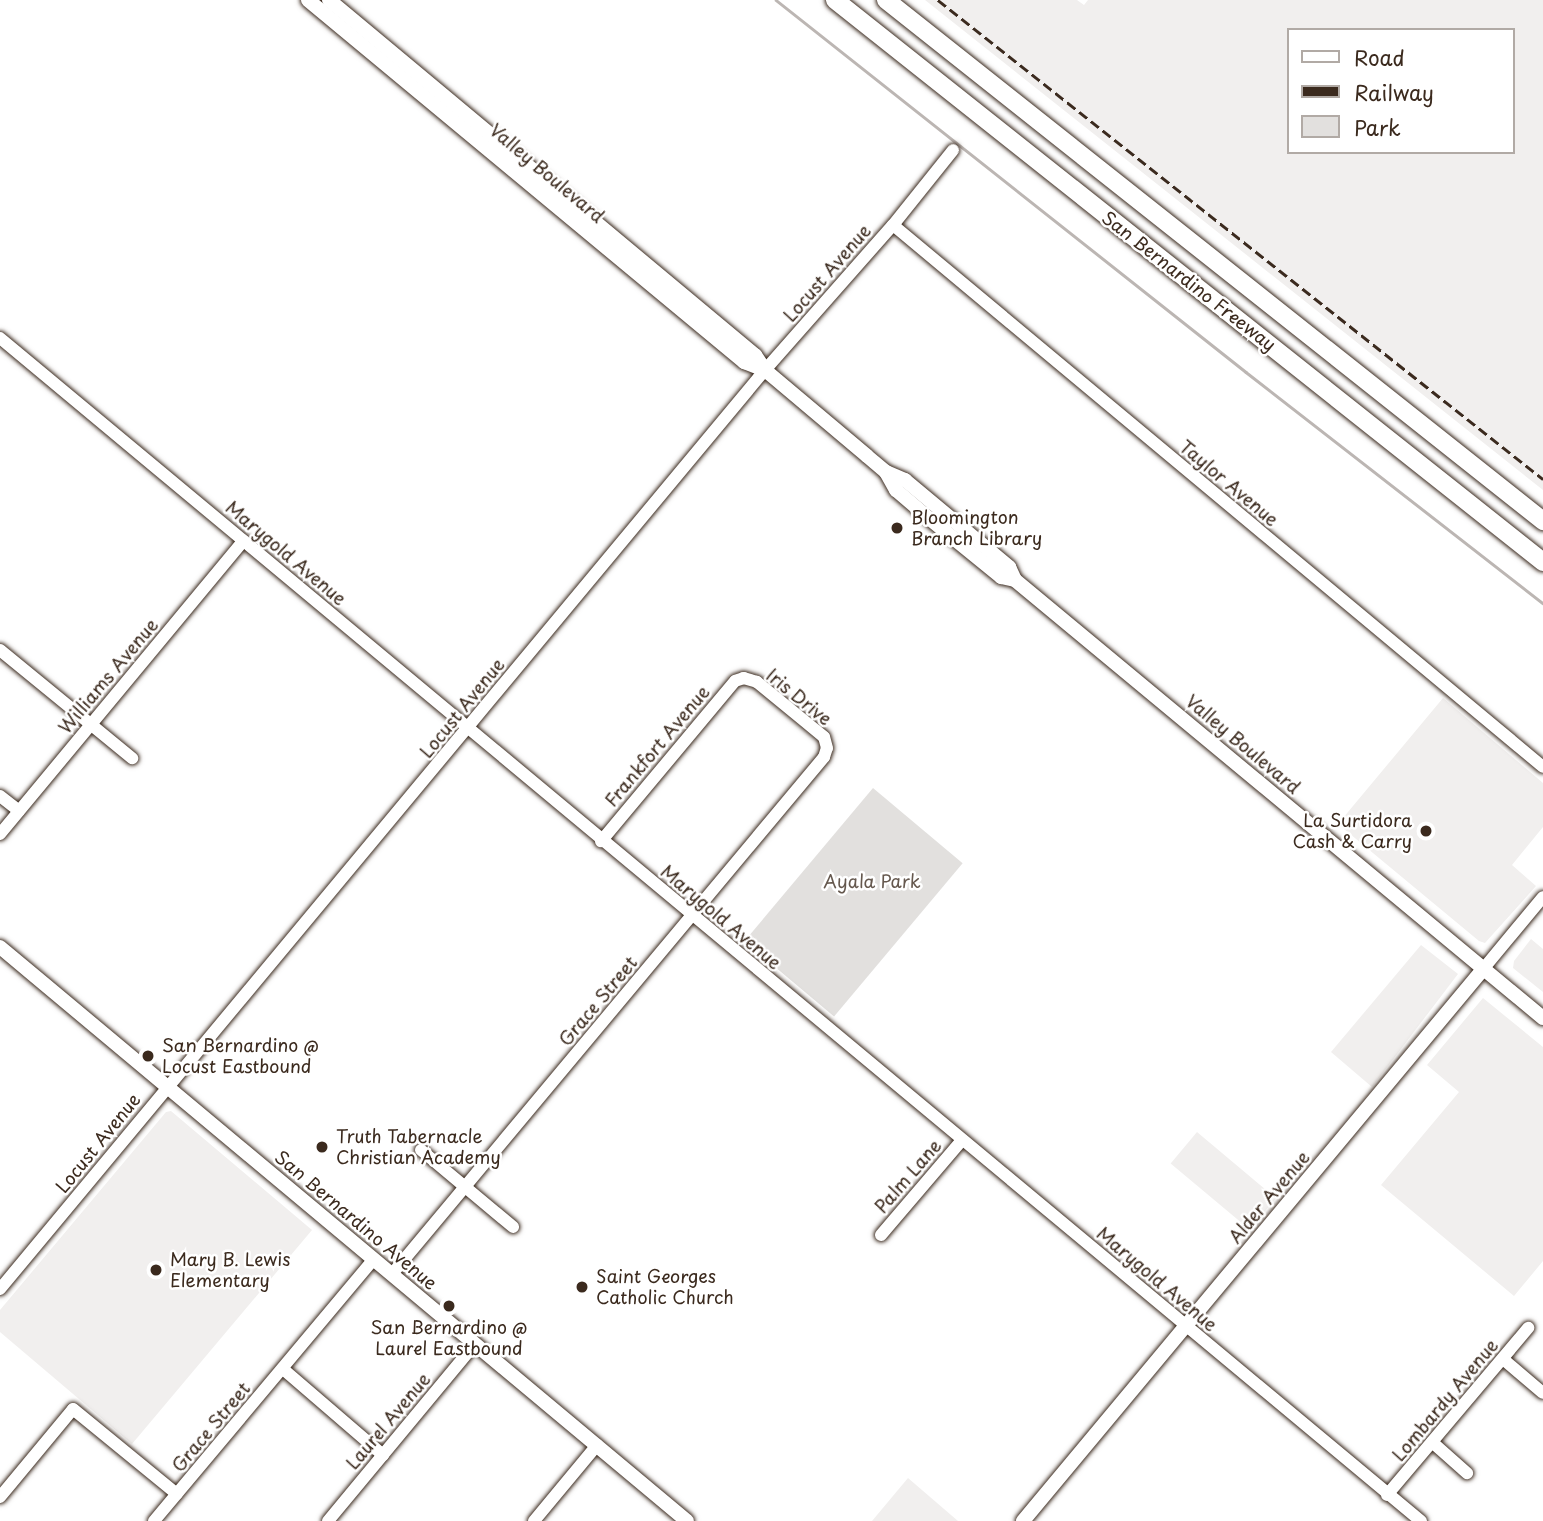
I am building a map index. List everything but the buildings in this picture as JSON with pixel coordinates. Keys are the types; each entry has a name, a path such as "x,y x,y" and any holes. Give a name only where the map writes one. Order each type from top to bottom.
{"highway":[{"name":"San Bernardino Freeway","path":"835,0 1543,562"},
{"name":"San Bernardino Freeway","path":"886,0 1543,521"}],"main road":[{"name":"Valley Boulevard","path":"308,0 744,362 765,370"},
{"name":"Valley Boulevard","path":"329,0 755,355 765,370 886,472 896,490 936,524 1001,578 1015,580 1543,1018"},
{"name":"San Bernardino Avenue","path":"0,947 687,1521"},
{"name":"Alder Avenue","path":"1023,1521 1484,968"}],"street":[{"name":"Locust Avenue","path":"0,1289 765,370 893,225 953,150"},
{"name":"Taylor Avenue","path":"893,225 1543,767"},
{"name":"Marygold Avenue","path":"0,338 1186,1326 1387,1494 1412,1518"},
{"name":"Williams Avenue","path":"0,834 243,541"},
{"path":"0,650 132,758"},
{"name":"Iris Drive","path":"744,678 757,682 824,737 827,748"},
{"name":"Frankfort Avenue","path":"601,841 728,688 744,678"},
{"name":"Grace Street","path":"392,1274 824,757 827,748"},
{"path":"0,796 19,811"},
{"name":"Alder Avenue","path":"1484,968 1543,897"},
{"name":"Palm Lane","path":"881,1235 962,1140"},
{"path":"421,1150 513,1227"},
{"name":"Grace Street","path":"154,1521 374,1259"},
{"name":"Lombardy Avenue","path":"1387,1494 1528,1328"},
{"name":"Laurel Avenue","path":"328,1521 475,1344"},
{"path":"1503,1359 1543,1392"},
{"path":"283,1369 383,1455"},
{"path":"0,1497 74,1409 177,1494"},
{"path":"1432,1442 1467,1473"},
{"path":"534,1521 597,1445"}],"shaded area":[{"path":"925,0 1077,0 1084,5 1088,0 1543,0 1543,490"},
{"path":"1443,698 1543,783 1543,827 1512,865 1536,886 1485,943 1479,941 1338,824"},
{"path":"1531,939 1543,949 1543,992 1513,968 1514,961"},
{"path":"1421,945 1458,974 1372,1087 1331,1052"},
{"path":"1483,998 1543,1047 1543,1261 1514,1296 1381,1185 1459,1092 1427,1065"},
{"name":"Mary B. Lewis Elementary","path":"171,1111 312,1230 132,1444 0,1332 0,1310 166,1112"},
{"path":"1197,1132 1276,1198 1250,1230 1171,1163"},
{"path":"908,1478 958,1521 872,1521"}],"green space":[{"name":"Ayala Park","path":"873,788 963,863 834,1016 744,941"}],"waterway":[{"path":"776,0 1543,603"}],"railway":[{"path":"938,0 1543,479"}],"place":[{"name":"Bloomington Branch Library","path":"897,528"},
{"name":"La Surtidora Cash & Carry","path":"1426,831"},
{"name":"San Bernardino @ Locust Eastbound","path":"148,1056"},
{"name":"Truth Tabernacle Christian Academy","path":"322,1147"},
{"name":"Mary B. Lewis Elementary","path":"156,1270"},
{"name":"Saint Georges Catholic Church","path":"582,1287"},
{"name":"San Bernardino @ Laurel Eastbound","path":"449,1306"}]}
